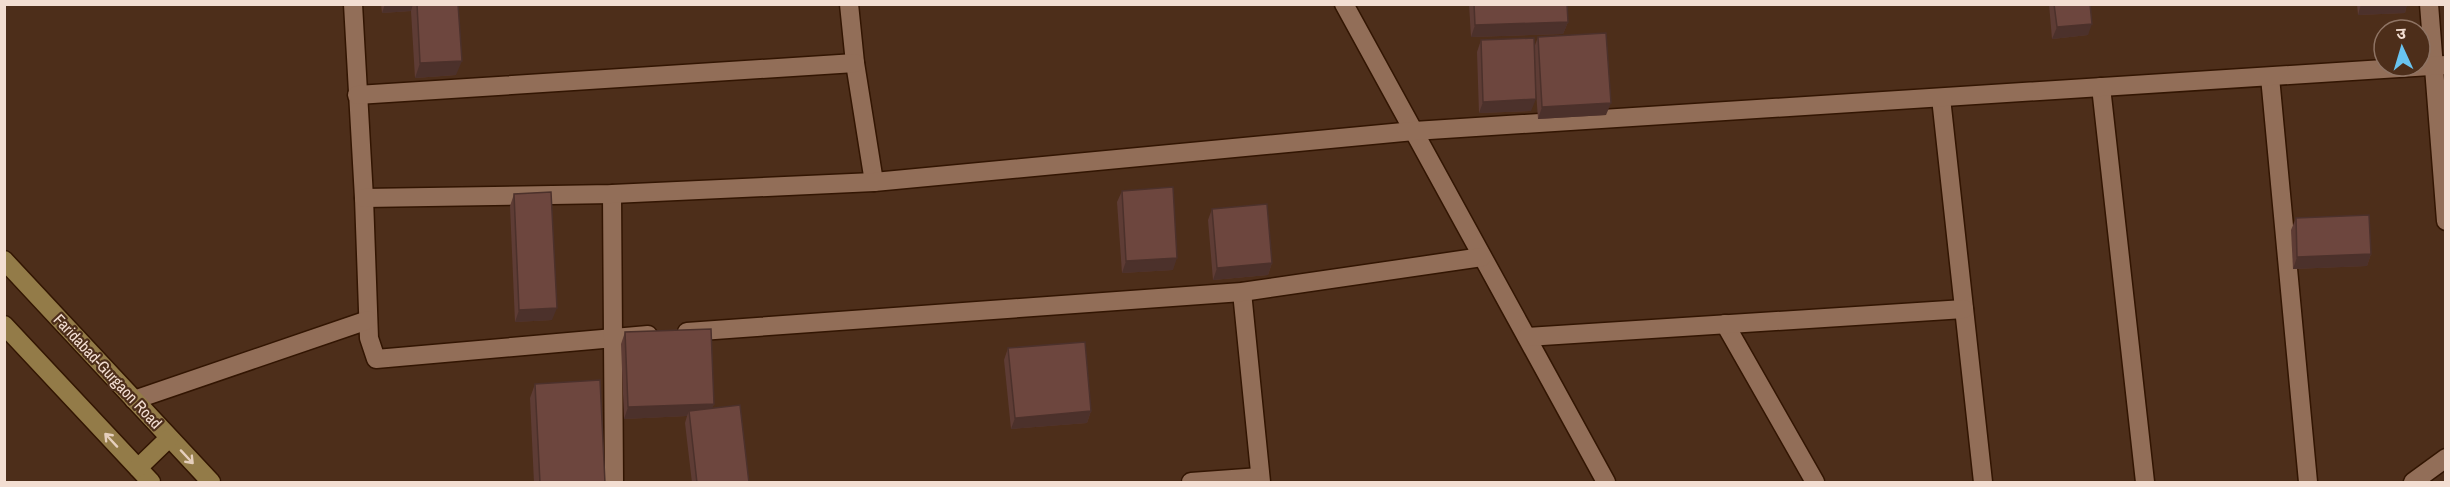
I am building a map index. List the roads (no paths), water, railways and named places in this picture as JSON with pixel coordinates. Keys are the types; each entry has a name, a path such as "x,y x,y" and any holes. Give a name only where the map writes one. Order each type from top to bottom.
{"main road":[{"name":"Faridabad-Gurgaon Road","path":"4,260 211,483"},
{"path":"4,324 151,483"},
{"path":"138,468 169,438"}],"street":[{"path":"352,4 364,198 369,338 376,359 612,337 1242,292 1482,257"},
{"path":"1344,4 1606,483"},
{"path":"2429,4 2439,65 2445,222"},
{"path":"850,5 855,63 874,182"},
{"path":"357,95 855,63"},
{"path":"364,198 612,194 874,182 1414,131 2439,65"},
{"path":"2270,77 2308,483"},
{"path":"2102,87 2145,483"},
{"path":"1941,98 1983,483"},
{"path":"612,194 614,483"},
{"path":"1191,483 1260,480 1242,292"},
{"path":"1527,337 1964,309"},
{"path":"134,400 368,320"},
{"path":"1725,324 1815,483"},
{"path":"2413,483 2445,458"}]}
